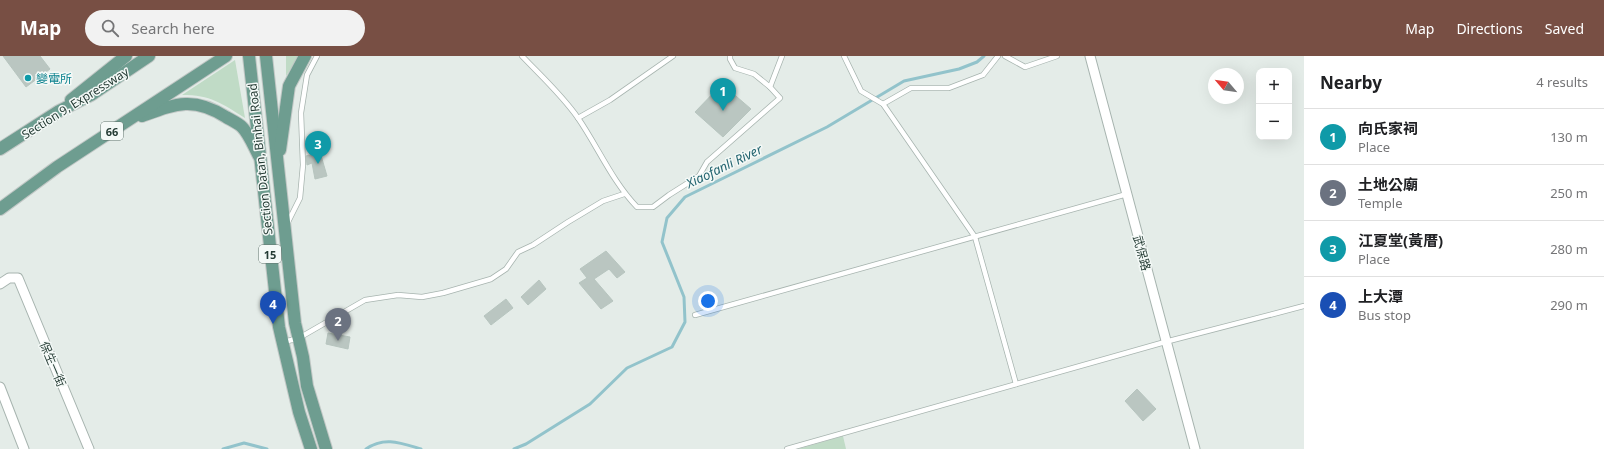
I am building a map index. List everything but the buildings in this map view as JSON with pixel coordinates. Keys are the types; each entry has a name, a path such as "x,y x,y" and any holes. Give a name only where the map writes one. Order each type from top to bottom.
{"main road":[{"path":"59,111 84,88 126,56"},
{"name":"Section 9, Expressway","path":"0,149 59,111 91,95 149,56"},
{"name":"66","path":"0,209 57,167 226,56"},
{"name":"Section Datan, Binhai Road","path":"249,56 278,320 282,343 299,412 311,449"},
{"name":"Section Datan, Binhai Road","path":"266,56 295,323 303,357 307,386 326,449"},
{"path":"277,165 289,86 305,56"},
{"path":"125,122 167,107 185,103 202,105 216,111 241,127 261,159"}],"street":[{"name":"武保路","path":"1090,56 1165,342 1195,449"},
{"name":"保生一街","path":"0,284 9,278 18,278 89,449"},
{"path":"0,387 24,449"}],"lane":[{"path":"285,230 300,198 302,165 301,113 307,75 317,56"},
{"path":"522,56 562,97 578,118 624,194 637,207 653,207 699,176 707,162 780,98 770,87 754,74 735,68 730,56"},
{"path":"578,118 610,100 672,56"},
{"path":"770,87 782,56"},
{"path":"844,56 861,91 883,104 975,237 1016,384"},
{"path":"883,104 911,88 949,88 982,75 998,56"},
{"path":"1005,56 1025,67 1057,56"},
{"path":"282,343 299,338 366,300 398,295 422,297 443,293 492,279 506,269 518,252 533,245 603,201 624,194"},
{"path":"695,315 1127,194"},
{"path":"787,449 1165,342 1304,306"}],"green space":[{"path":"286,56 299,56 286,76"},
{"path":"235,60 245,118 208,98 182,95"},
{"path":"843,436 846,449 798,449"}],"waterway":[{"name":"Xiaofanli River","path":"514,449 526,444 590,404 627,368 672,347 685,322 684,297 662,242 667,218 685,197 827,127 904,81 959,69 977,62 984,56"},
{"name":"Xiaofanli River","path":"366,449 373,445 386,442 400,443 421,449"},
{"name":"Xiaofanli River","path":"223,449 244,443 267,449"}],"place":[{"name":"變電所","path":"28,78"},
{"name":"向氏家祠","path":"723,111"},
{"name":"江夏堂(黃厝)","path":"318,164"},
{"name":"上大潭","path":"273,324"},
{"name":"土地公廟","path":"338,341"}]}
